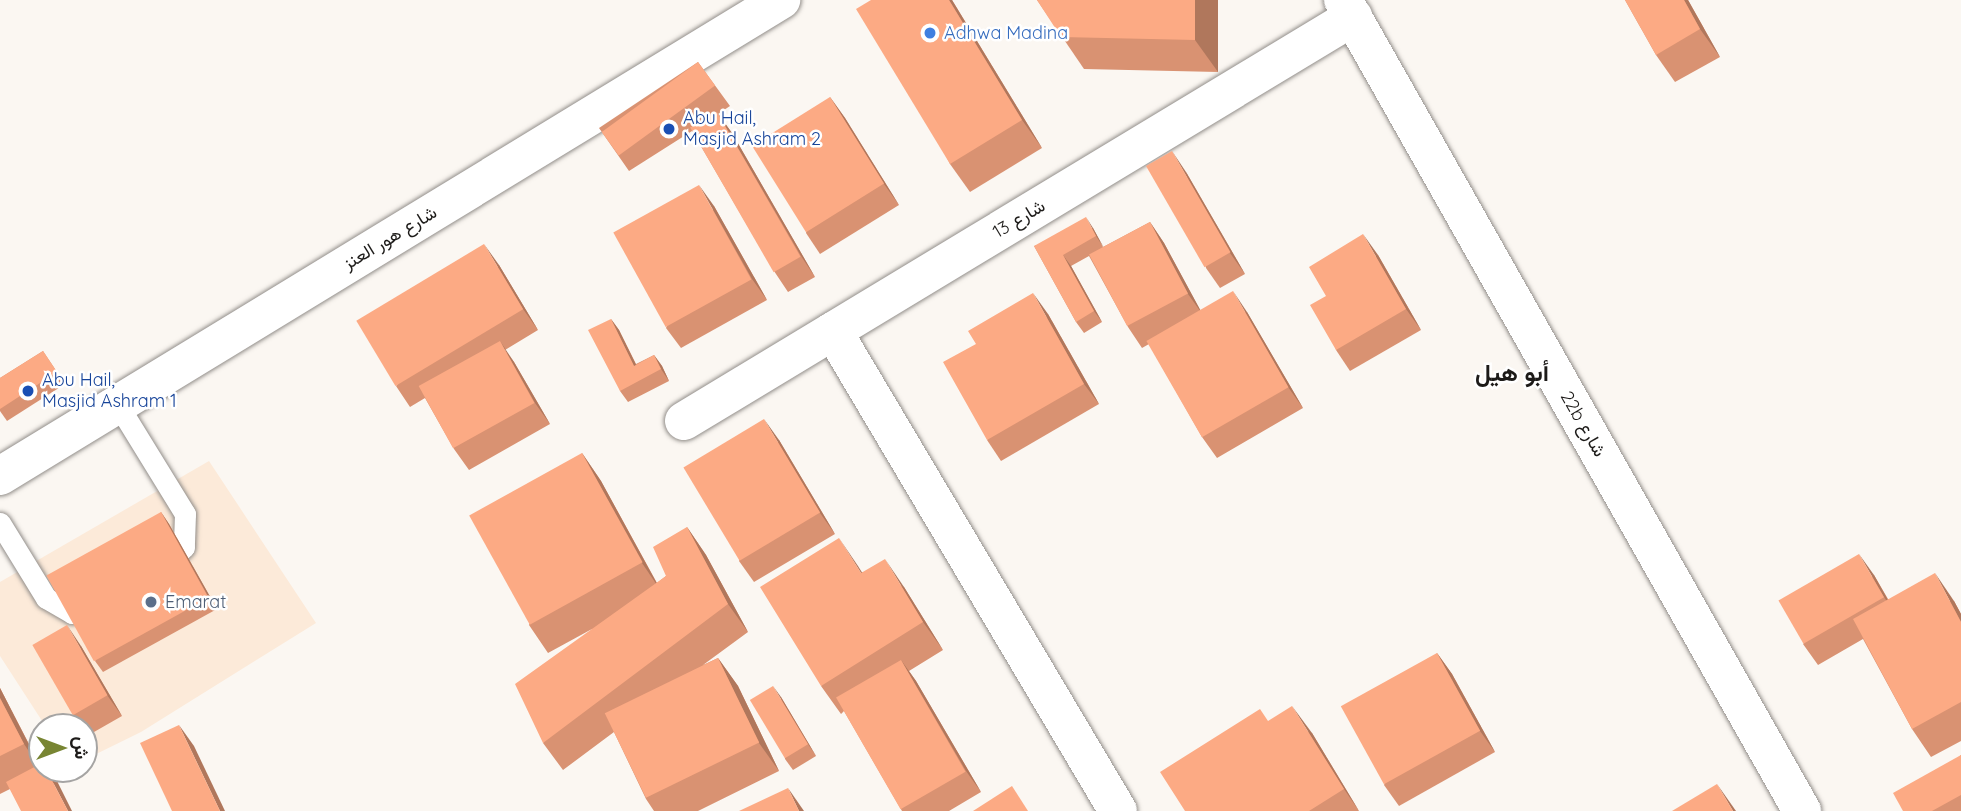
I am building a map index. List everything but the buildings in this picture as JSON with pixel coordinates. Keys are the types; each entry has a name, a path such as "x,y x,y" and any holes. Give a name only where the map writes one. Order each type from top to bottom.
{"street":[{"name":"شارع هور العنز","path":"0,476 781,0"},
{"name":"شارع 13","path":"684,421 1348,9"},
{"name":"22b شارع","path":"1348,9 1802,811"},
{"path":"833,331 1118,811"}],"lane":[{"path":"118,404 186,514 188,531 174,560 142,579"},
{"path":"0,523 46,598 58,608 87,611 111,598"}],"shaded area":[{"name":"Emarat","path":"209,461 316,623 141,732 98,753 98,713 37,713 0,656 0,582"}],"place":[{"name":"Adhwa Madina","path":"930,33"},
{"name":"Abu Hail, Masjid Ashram 2","path":"669,129"},
{"name":"Abu Hail, Masjid Ashram 1","path":"28,391"},
{"name":"Emarat","path":"151,602"}],"district":[{"name":"أبو هيل","path":"1512,373"}]}
